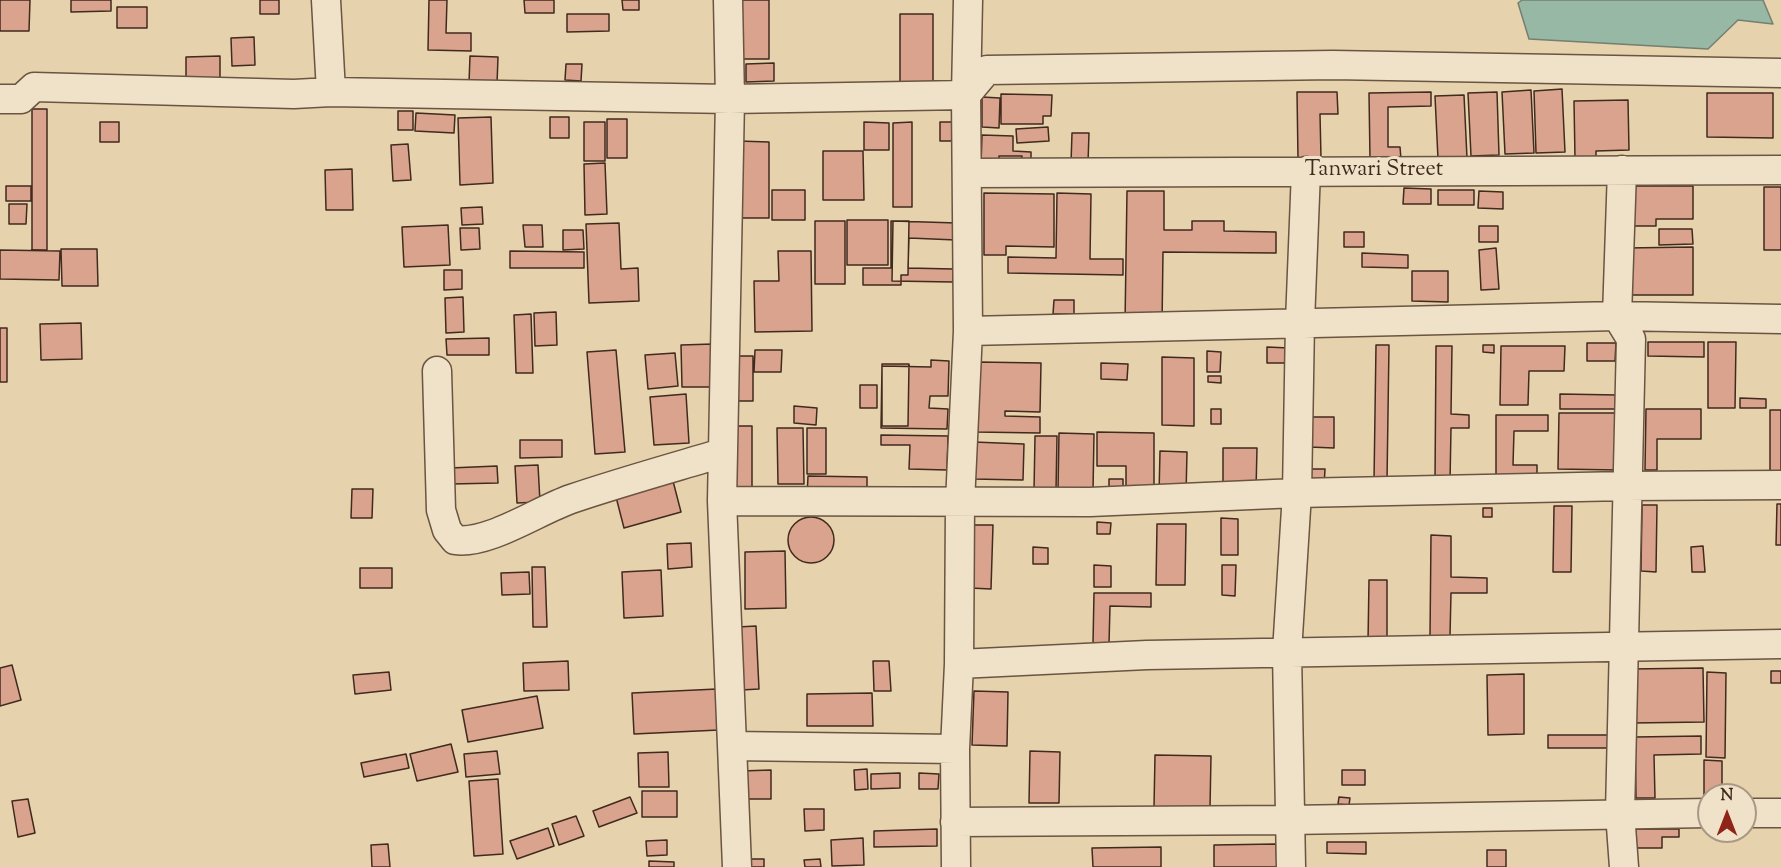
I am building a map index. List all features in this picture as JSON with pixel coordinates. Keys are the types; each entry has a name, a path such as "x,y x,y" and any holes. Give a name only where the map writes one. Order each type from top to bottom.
{"street":[{"path":"327,0 331,92"},
{"path":"728,0 730,99 722,501 736,867"},
{"path":"956,867 955,749 959,664 960,503 968,331 966,95 968,0"},
{"path":"0,99 21,99 34,87 294,94 331,92 730,99 966,95 987,70 1333,65 1781,73"},
{"path":"1622,170 1617,316 1631,339 1620,813 1624,867"},
{"name":"Tanwari Street","path":"968,173 1781,170"},
{"path":"1291,867 1287,652 1296,493 1306,171"},
{"path":"968,331 1617,316 1781,319"},
{"path":"437,371 441,510 447,530 455,540 466,541 482,538 570,499 722,453"},
{"path":"722,501 1090,502 1296,493 1781,485"},
{"path":"959,664 1147,655 1781,644"},
{"path":"732,746 955,749"},
{"path":"956,822 1289,820 1697,813"},
{"path":"1757,813 1781,813"}],"shaded area":[{"path":"1522,0 1763,0 1773,24 1738,20 1708,49 1529,39 1518,3"}],"building":[{"path":"0,0 30,0 29,31 0,31"},
{"path":"71,0 111,0 111,11 71,12"},
{"path":"260,0 279,0 279,14 260,14"},
{"path":"429,0 447,0 446,33 471,33 471,51 428,50"},
{"path":"524,0 554,0 554,13 525,13"},
{"path":"622,0 639,0 639,10 623,10"},
{"path":"739,0 769,0 769,59 739,59"},
{"path":"117,7 147,7 147,28 117,28"},
{"path":"567,14 609,14 609,31 567,32"},
{"path":"900,14 933,14 933,83 900,83"},
{"path":"254,37 255,65 232,66 231,38"},
{"path":"220,56 220,79 186,80 186,57"},
{"path":"470,56 498,57 497,84 469,83"},
{"path":"774,63 774,81 746,82 746,64"},
{"path":"566,64 582,64 581,81 565,80"},
{"path":"1562,89 1565,152 1536,153 1534,91"},
{"path":"1531,90 1534,153 1505,154 1502,92"},
{"path":"1297,92 1337,92 1338,114 1320,114 1321,158 1298,159"},
{"path":"1431,92 1431,106 1388,107 1388,147 1400,147 1401,159 1370,160 1369,93"},
{"path":"1497,92 1499,155 1471,156 1468,93"},
{"path":"1707,93 1773,93 1773,138 1707,137"},
{"path":"1001,94 1052,95 1051,116 1043,116 1043,124 1001,124"},
{"path":"1464,95 1467,158 1438,159 1435,96"},
{"path":"982,97 1000,98 999,128 982,127"},
{"path":"1628,100 1629,150 1596,151 1596,159 1575,159 1574,101"},
{"path":"32,109 47,109 47,250 32,250"},
{"path":"398,111 413,111 413,130 398,130"},
{"path":"416,113 455,115 454,133 415,131"},
{"path":"491,117 493,183 460,185 458,118"},
{"path":"550,117 569,117 569,138 550,138"},
{"path":"607,119 627,119 627,158 607,158"},
{"path":"100,122 119,122 119,142 100,142"},
{"path":"584,122 605,122 605,161 584,161"},
{"path":"864,122 889,123 889,150 864,150"},
{"path":"912,122 912,207 893,207 893,123"},
{"path":"940,122 959,122 959,141 940,141"},
{"path":"1048,127 1049,141 1017,143 1016,129"},
{"path":"1072,133 1089,133 1088,163 1071,163"},
{"path":"982,135 1013,136 1013,151 1031,152 1031,163 1021,163 1022,156 999,156 999,165 981,165"},
{"path":"738,141 769,142 769,218 738,218"},
{"path":"408,144 411,180 393,181 391,145"},
{"path":"823,151 863,151 864,200 823,200"},
{"path":"605,163 607,214 585,215 584,164"},
{"path":"352,169 353,210 326,210 325,170"},
{"path":"6,186 31,186 31,201 6,201"},
{"path":"1626,186 1693,186 1693,219 1656,219 1656,226 1626,226"},
{"path":"1764,187 1781,187 1781,250 1764,250"},
{"path":"1404,188 1431,189 1431,204 1403,204"},
{"path":"772,190 805,190 805,220 772,220"},
{"path":"1438,190 1474,190 1474,205 1438,205"},
{"path":"1127,191 1164,191 1164,230 1192,230 1192,221 1224,221 1224,231 1276,232 1276,253 1163,252 1162,325 1125,324"},
{"path":"1479,191 1503,192 1503,209 1478,208"},
{"path":"984,193 1054,194 1054,247 1006,246 1006,255 984,255"},
{"path":"1057,193 1091,194 1090,259 1123,259 1123,275 1008,273 1008,257 1056,258"},
{"path":"9,204 27,204 26,224 9,224"},
{"path":"482,207 483,224 462,225 461,208"},
{"path":"847,220 888,220 888,265 847,265"},
{"path":"815,221 845,221 845,284 815,284"},
{"path":"891,221 909,221 908,275 901,275 901,285 863,285 863,268 891,268"},
{"path":"893,221 957,223 956,240 909,238 908,268 953,269 953,282 892,281"},
{"path":"619,223 621,269 638,268 639,301 589,303 586,224"},
{"path":"448,225 450,265 404,267 402,227"},
{"path":"523,225 542,225 543,247 525,247"},
{"path":"1479,226 1498,226 1498,242 1479,242"},
{"path":"460,228 479,228 480,249 461,250"},
{"path":"1659,229 1692,229 1693,244 1659,245"},
{"path":"563,230 583,230 584,249 563,250"},
{"path":"1344,232 1364,232 1364,247 1344,247"},
{"path":"1693,247 1693,295 1627,295 1626,248"},
{"path":"1496,248 1499,289 1481,290 1479,250"},
{"path":"61,249 97,249 98,286 62,286"},
{"path":"0,250 60,251 59,280 0,279"},
{"path":"510,251 584,252 584,268 510,268"},
{"path":"778,251 811,251 812,331 755,332 754,281 779,281"},
{"path":"1362,253 1408,255 1408,268 1362,267"},
{"path":"444,270 462,270 462,289 444,290"},
{"path":"1412,271 1448,271 1448,302 1412,301"},
{"path":"463,297 464,332 446,333 445,298"},
{"path":"1054,300 1074,300 1074,314 1053,314"},
{"path":"556,312 557,345 535,346 534,313"},
{"path":"531,314 533,373 516,373 514,315"},
{"path":"81,323 82,359 41,360 40,324"},
{"path":"0,328 7,328 7,382 0,382"},
{"path":"489,338 489,355 447,355 446,339"},
{"path":"1648,342 1704,342 1704,357 1648,356"},
{"path":"1708,342 1736,342 1735,408 1708,408"},
{"path":"1587,343 1616,343 1615,361 1587,361"},
{"path":"713,344 714,387 682,387 681,345"},
{"path":"1376,345 1389,345 1387,481 1374,481"},
{"path":"1483,345 1494,345 1494,353 1483,352"},
{"path":"1436,346 1452,346 1451,414 1469,415 1469,428 1451,428 1450,482 1435,482"},
{"path":"1501,346 1565,346 1564,371 1529,371 1528,405 1500,405"},
{"path":"1267,347 1289,348 1289,363 1267,363"},
{"path":"616,350 625,452 595,454 587,352"},
{"path":"755,350 782,350 781,372 754,372"},
{"path":"1207,351 1221,352 1220,372 1207,372"},
{"path":"675,353 678,386 648,389 645,355"},
{"path":"733,356 753,356 753,401 733,401"},
{"path":"1162,357 1194,358 1194,426 1162,425"},
{"path":"931,360 949,361 948,396 930,396 929,408 948,409 947,429 881,428 882,366 931,367"},
{"path":"978,362 1041,363 1040,412 1005,411 1005,416 1040,417 1040,433 976,432"},
{"path":"1101,363 1128,364 1127,380 1101,379"},
{"path":"882,364 909,364 908,426 882,426"},
{"path":"1208,376 1221,376 1221,383 1208,382"},
{"path":"860,385 877,385 877,408 860,408"},
{"path":"686,394 689,443 654,445 650,397"},
{"path":"1560,394 1618,395 1617,409 1560,409"},
{"path":"1740,398 1766,399 1766,408 1740,408"},
{"path":"794,406 817,408 816,425 794,423"},
{"path":"1211,409 1221,409 1221,424 1211,424"},
{"path":"1646,409 1701,409 1701,439 1657,439 1657,470 1645,470"},
{"path":"1770,410 1781,410 1781,475 1770,475"},
{"path":"1559,413 1619,413 1618,470 1558,469"},
{"path":"1496,415 1548,415 1548,431 1514,431 1513,465 1537,465 1537,483 1496,483"},
{"path":"1309,417 1334,417 1334,448 1309,447"},
{"path":"734,426 752,426 752,493 734,493"},
{"path":"777,428 803,428 804,484 778,484"},
{"path":"807,428 826,428 826,474 807,474"},
{"path":"1097,432 1154,433 1154,488 1126,488 1126,466 1097,466"},
{"path":"1059,433 1094,434 1093,491 1058,490"},
{"path":"881,435 948,436 947,470 909,469 910,445 881,445"},
{"path":"1035,436 1057,436 1056,491 1034,491"},
{"path":"520,440 562,440 562,457 520,458"},
{"path":"974,442 1024,444 1023,480 973,479"},
{"path":"1223,448 1257,448 1256,490 1223,489"},
{"path":"1160,451 1187,452 1186,495 1159,495"},
{"path":"538,465 540,502 517,503 515,466"},
{"path":"497,466 498,483 451,484 450,468"},
{"path":"1307,469 1325,469 1324,487 1307,486"},
{"path":"808,476 867,477 867,498 807,497"},
{"path":"1109,479 1123,479 1123,498 1109,497"},
{"path":"673,481 681,512 624,528 616,497"},
{"path":"352,489 373,489 372,518 351,518"},
{"path":"1777,504 1781,504 1781,545 1776,545"},
{"path":"1642,505 1657,505 1656,572 1641,571"},
{"path":"1554,506 1572,506 1571,572 1553,572"},
{"path":"1483,508 1492,508 1492,517 1483,517"},
{"path":"811,517 827,524 834,540 827,556 811,563 795,556 788,540 795,524"},
{"path":"1221,518 1238,519 1238,555 1221,555"},
{"path":"1097,522 1111,523 1110,534 1097,534"},
{"path":"1157,524 1186,524 1185,585 1156,585"},
{"path":"972,525 993,525 991,589 970,588"},
{"path":"1431,535 1451,536 1451,577 1487,578 1487,593 1451,593 1450,636 1430,636"},
{"path":"691,543 692,567 668,569 667,544"},
{"path":"1703,546 1705,572 1692,572 1691,547"},
{"path":"1033,547 1048,548 1048,564 1033,564"},
{"path":"785,551 786,608 745,609 745,552"},
{"path":"1094,565 1111,566 1111,587 1094,587"},
{"path":"1222,565 1236,565 1235,596 1222,595"},
{"path":"532,567 545,567 547,627 533,627"},
{"path":"360,568 392,568 392,588 360,588"},
{"path":"661,570 663,616 624,618 622,572"},
{"path":"529,572 530,594 502,595 501,573"},
{"path":"1369,580 1387,580 1387,642 1368,642"},
{"path":"1094,593 1151,593 1151,607 1110,606 1109,644 1093,643"},
{"path":"756,626 759,689 741,690 738,627"},
{"path":"568,661 569,690 524,691 523,663"},
{"path":"873,661 889,661 891,691 874,691"},
{"path":"12,665 21,700 0,706 0,668"},
{"path":"1703,668 1704,722 1632,723 1631,669"},
{"path":"1771,671 1781,671 1781,683 1771,683"},
{"path":"389,672 391,690 355,694 353,675"},
{"path":"1707,672 1726,673 1725,758 1706,757"},
{"path":"1524,674 1524,734 1488,735 1487,675"},
{"path":"717,689 719,730 634,734 632,693"},
{"path":"974,691 1008,692 1007,746 972,745"},
{"path":"872,693 873,726 807,726 807,694"},
{"path":"537,696 543,728 468,742 462,710"},
{"path":"1548,735 1609,735 1609,748 1548,748"},
{"path":"1701,736 1701,754 1654,755 1655,798 1636,798 1635,737"},
{"path":"451,744 458,772 417,781 410,754"},
{"path":"497,751 500,774 466,777 464,754"},
{"path":"1030,751 1060,752 1059,803 1029,803"},
{"path":"668,752 669,787 639,787 638,753"},
{"path":"406,754 409,768 364,777 361,763"},
{"path":"1155,755 1211,756 1210,808 1154,807"},
{"path":"1704,760 1722,761 1722,783 1704,783"},
{"path":"867,769 868,789 855,790 854,770"},
{"path":"771,770 771,799 741,799 741,771"},
{"path":"1342,770 1365,770 1365,785 1342,785"},
{"path":"900,773 900,788 871,789 871,774"},
{"path":"919,773 939,774 938,789 919,789"},
{"path":"498,779 503,854 474,856 469,781"},
{"path":"642,791 677,791 677,817 642,817"},
{"path":"630,797 637,813 599,827 593,811"},
{"path":"1339,797 1350,798 1349,805 1338,804"},
{"path":"28,799 35,833 18,837 12,801"},
{"path":"804,809 824,809 824,830 805,831"},
{"path":"576,816 584,836 559,845 552,824"},
{"path":"548,828 554,846 517,859 510,841"},
{"path":"937,829 937,846 874,847 874,831"},
{"path":"1633,829 1679,829 1679,837 1662,837 1662,848 1633,848"},
{"path":"863,838 864,865 832,866 831,840"},
{"path":"667,840 667,855 647,856 646,841"},
{"path":"1327,842 1366,842 1366,854 1327,853"},
{"path":"388,844 390,867 372,867 371,845"},
{"path":"1276,844 1277,867 1214,867 1214,845"},
{"path":"1161,847 1161,867 1093,867 1092,848"},
{"path":"1487,850 1506,850 1506,867 1487,867"},
{"path":"744,859 764,859 764,867 744,867"},
{"path":"820,859 821,867 805,867 804,860"},
{"path":"649,861 674,862 674,867 649,867"}]}
